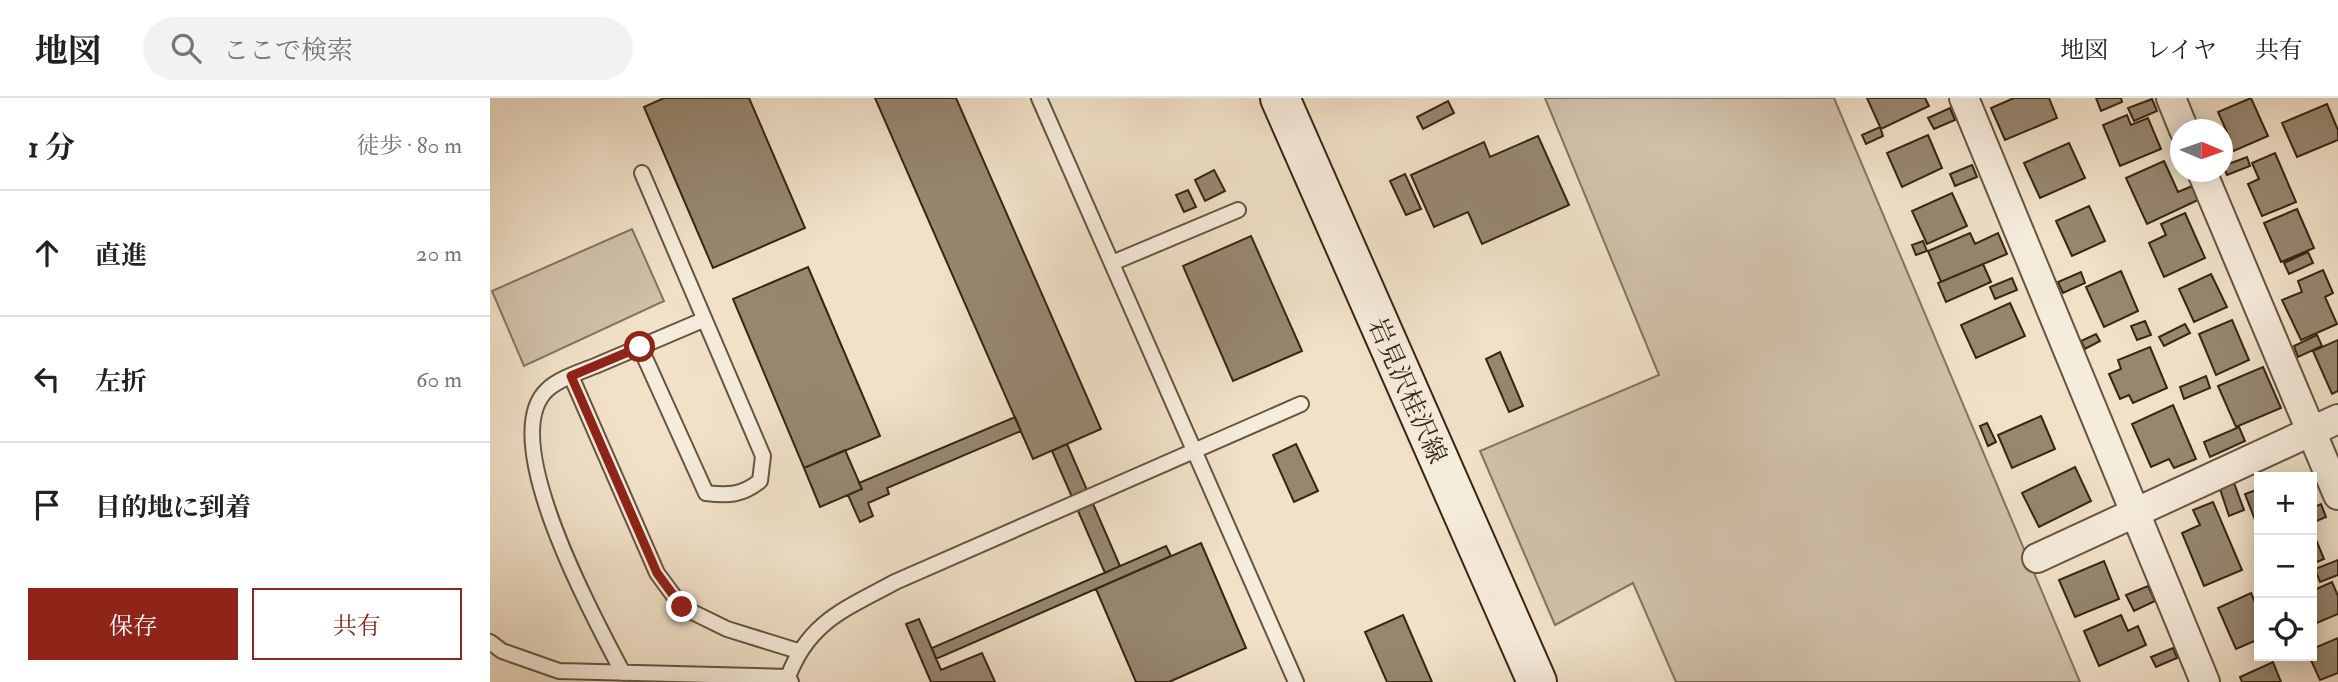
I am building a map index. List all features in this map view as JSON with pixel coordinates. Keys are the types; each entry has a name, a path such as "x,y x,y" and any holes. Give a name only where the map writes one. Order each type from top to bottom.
{"main road":[{"name":"岩見沢桂沢線","path":"1280,98 1537,682"}],"street":[{"path":"1964,98 2205,682"},
{"path":"2171,98 2180,119"},
{"path":"2206,182 2338,495"},
{"path":"2037,558 2338,419"}],"lane":[{"path":"1040,98 1296,682"},
{"path":"640,347 706,493 727,496 745,492 760,481 763,456 642,173"},
{"path":"1112,264 1238,210"},
{"path":"623,673 565,560 538,475 531,421 546,390 571,376 703,320"},
{"path":"571,376 657,573 682,607 727,629 798,652"},
{"path":"490,642 502,652 559,671 790,680 798,652 814,631 839,613 895,582 1301,404"}],"shaded area":[{"path":"1545,98 1834,98 2080,682 1676,682 1633,583 1555,625 1480,451 1659,375"},
{"path":"632,229 664,301 524,366 492,291"}],"building":[{"path":"664,98 749,98 805,228 713,268 644,107"},
{"path":"875,98 956,98 1101,429 1033,459"},
{"path":"1867,98 1925,98 1929,106 1881,129"},
{"path":"2014,98 2049,98 2057,118 2005,140 1991,108"},
{"path":"2096,98 2121,98 2122,102 2101,111"},
{"path":"2251,98 2268,136 2233,151 2233,119 2221,119 2218,112"},
{"path":"2152,99 2157,111 2134,121 2128,108"},
{"path":"1448,101 1454,113 1423,129 1417,117"},
{"path":"2327,104 2338,130 2338,140 2297,157 2282,123"},
{"path":"1950,108 1955,120 1934,129 1928,118"},
{"path":"2127,115 2131,125 2148,118 2161,149 2120,166 2103,125"},
{"path":"1880,127 1883,136 1866,144 1862,135"},
{"path":"1928,135 1942,168 1902,187 1887,153"},
{"path":"1538,136 1569,205 1482,244 1468,212 1434,227 1411,175 1484,142 1490,157"},
{"path":"2069,143 2085,178 2040,198 2024,163"},
{"path":"2275,153 2296,202 2262,216 2248,184 2259,179 2252,163"},
{"path":"2247,157 2250,166 2233,173 2233,162"},
{"path":"2164,161 2170,174 2170,182 2173,182 2178,192 2192,186 2198,200 2147,224 2126,178"},
{"path":"1972,165 1977,177 1955,186 1950,174"},
{"path":"1214,170 1225,191 1205,201 1195,180"},
{"path":"1405,174 1421,209 1406,215 1390,181"},
{"path":"1188,190 1196,207 1184,212 1176,195"},
{"path":"1952,193 1967,226 1927,244 1912,211"},
{"path":"2089,206 2105,241 2072,256 2056,221"},
{"path":"2297,209 2314,248 2281,262 2264,223"},
{"path":"2185,213 2205,258 2164,277 2149,243 2166,235 2161,224"},
{"path":"1970,233 1975,244 1998,233 2007,254 1941,282 1928,251"},
{"path":"1251,236 1302,351 1233,381 1183,266"},
{"path":"1923,241 1927,251 1916,255 1912,245"},
{"path":"2308,252 2313,263 2289,274 2284,263"},
{"path":"1983,264 1991,282 1946,302 1938,283"},
{"path":"808,267 880,436 804,468 733,299"},
{"path":"2323,270 2333,293 2325,297 2337,324 2301,340 2282,300 2302,292 2298,281"},
{"path":"2121,271 2138,311 2104,327 2086,287"},
{"path":"2081,272 2085,283 2063,293 2058,282"},
{"path":"2211,274 2227,307 2194,322 2179,289"},
{"path":"2012,278 2017,290 1995,299 1990,287"},
{"path":"2010,303 2025,336 1976,358 1961,325"},
{"path":"2232,320 2249,360 2216,375 2199,334"},
{"path":"2145,321 2151,335 2137,340 2131,326"},
{"path":"2185,324 2190,333 2164,346 2159,337"},
{"path":"2096,334 2100,341 2085,349 2081,341"},
{"path":"2317,335 2322,346 2298,357 2294,346"},
{"path":"2338,340 2338,391 2332,394 2313,351"},
{"path":"2150,347 2167,388 2133,403 2129,395 2120,399 2109,374 2121,369 2118,360"},
{"path":"1500,352 1523,406 1509,412 1486,359"},
{"path":"2263,367 2281,408 2236,427 2218,386"},
{"path":"2206,376 2210,388 2184,399 2180,387"},
{"path":"2173,405 2196,459 2174,468 2169,459 2151,467 2132,424"},
{"path":"2041,416 2055,449 2012,468 1998,435"},
{"path":"1015,417 1021,431 887,488 889,494 868,503 873,516 860,522 848,495 862,489 859,483"},
{"path":"1987,423 1996,442 1988,446 1980,426"},
{"path":"2239,427 2245,441 2210,457 2204,442"},
{"path":"1067,444 1120,566 1105,573 1052,451"},
{"path":"1296,444 1318,491 1294,502 1273,455"},
{"path":"845,450 862,489 820,507 804,468"},
{"path":"2075,467 2091,501 2039,527 2022,493"},
{"path":"2234,483 2244,510 2229,516 2220,489"},
{"path":"2254,491 2254,517 2245,494"},
{"path":"2213,502 2242,570 2204,586 2182,533 2200,525 2193,510"},
{"path":"2321,504 2326,517 2317,521 2317,506"},
{"path":"2317,542 2324,559 2317,562"},
{"path":"1201,543 1246,648 1169,682 1136,682 1096,589"},
{"path":"1166,546 1171,556 936,659 932,648"},
{"path":"2338,560 2338,575 2320,582 2317,568"},
{"path":"2104,561 2119,599 2075,617 2059,580"},
{"path":"2332,582 2338,596 2338,614 2317,623 2317,598 2317,589"},
{"path":"2148,586 2155,601 2134,611 2126,595"},
{"path":"2251,593 2254,600 2254,641 2236,649 2218,608"},
{"path":"1403,615 1432,682 1387,682 1365,632"},
{"path":"2121,615 2128,631 2138,626 2146,645 2099,666 2084,631"},
{"path":"919,619 941,670 982,653 995,682 931,682 906,624"},
{"path":"2338,638 2338,673 2320,680 2311,661 2317,661 2317,647"},
{"path":"2173,648 2177,658 2156,667 2151,657"},
{"path":"2273,662 2281,682 2242,682 2240,677"}],"route":[{"path":"640,347 571,376 657,573 682,607"}]}
